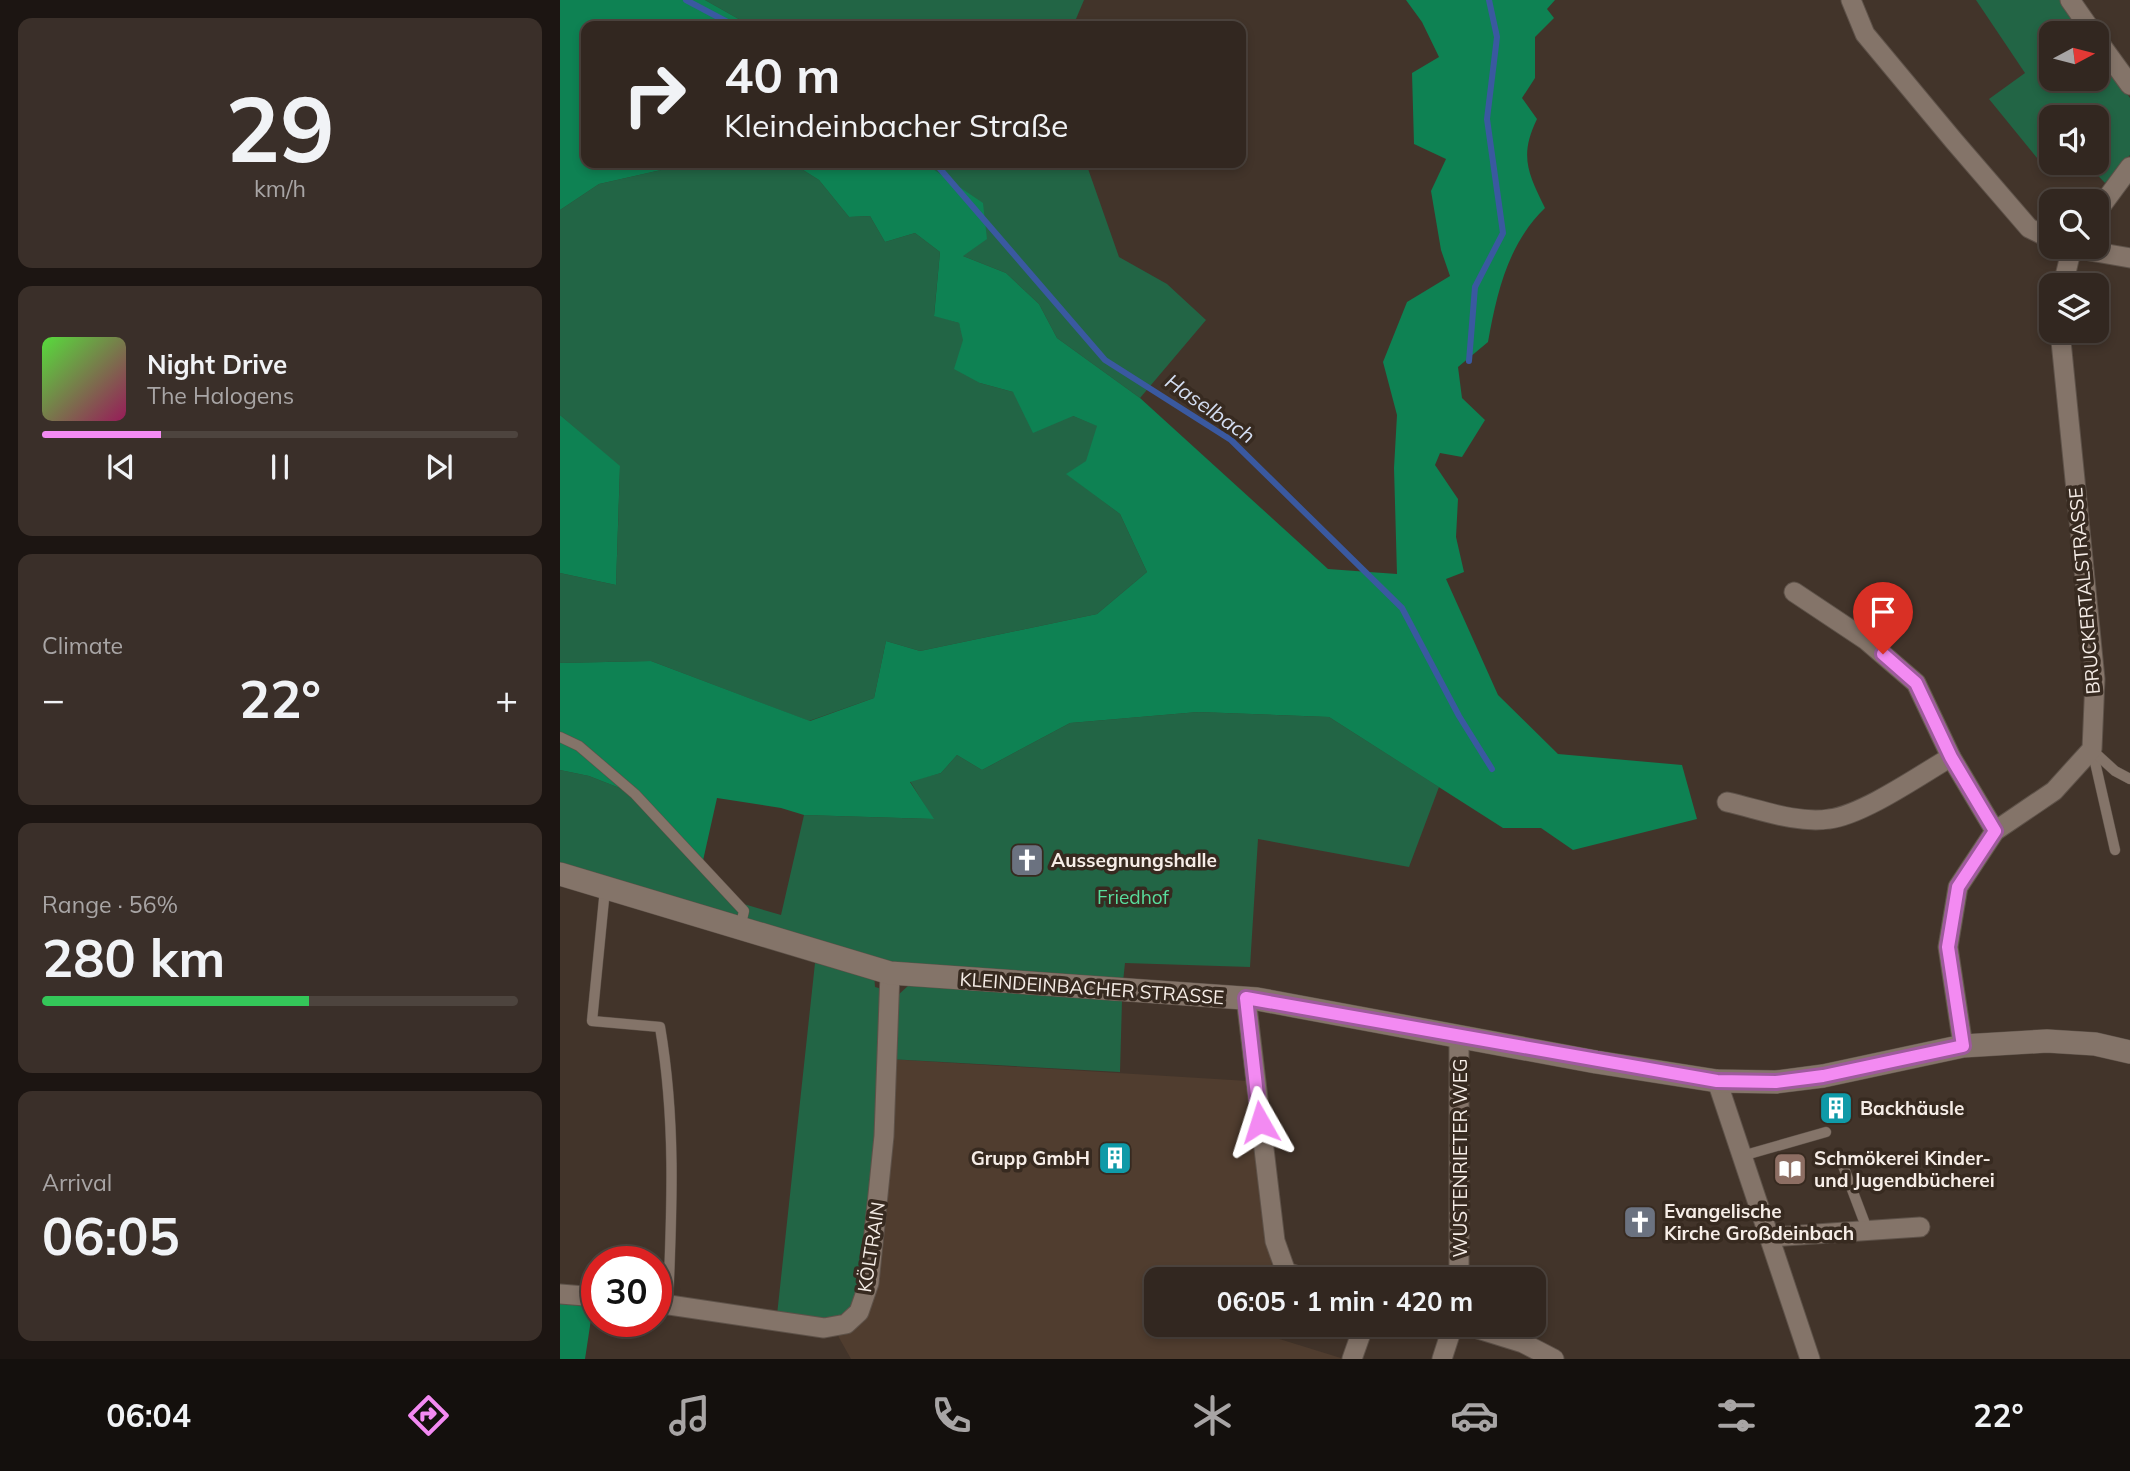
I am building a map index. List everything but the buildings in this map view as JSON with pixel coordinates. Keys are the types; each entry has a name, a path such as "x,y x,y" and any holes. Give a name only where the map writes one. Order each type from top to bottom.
{"street":[{"path":"1852,0 1865,34 2029,228 2039,233"},
{"path":"2070,0 2085,21"},
{"path":"2109,56 2130,85"},
{"path":"2109,195 2130,167"},
{"path":"2109,254 2130,258"},
{"name":"BRUCKERTALSTRASSE","path":"2061,343 2095,679 2092,749"},
{"path":"1794,592 1866,640 1916,683 1951,757 1995,831"},
{"path":"1963,1046 1948,947 1958,887 1995,831 2054,791 2092,749"},
{"path":"1727,802 1804,819 1828,820 1848,815 1951,757"},
{"name":"KLEINDEINBACHER STRASSE","path":"560,874 890,973 1246,998 1717,1081 1776,1082 1823,1076 1963,1046 2047,1041 2095,1044 2130,1052"},
{"name":"KÖLTRAIN","path":"672,1305 824,1328 846,1324 859,1312 869,1283 884,1136 890,973"},
{"path":"1246,998 1275,1241 1284,1267"},
{"name":"WUSTENRIETER WEG","path":"1459,1036 1459,1267"},
{"path":"1717,1081 1810,1359"},
{"path":"1769,1237 1920,1227"},
{"path":"560,1294 581,1296"},
{"path":"1352,1359 1360,1337"},
{"path":"1442,1359 1449,1337"},
{"path":"1504,1337 1523,1343 1554,1359"}],"lane":[{"path":"560,737 579,746 635,794 744,911 740,928"},
{"path":"2092,749 2115,771 2130,779"},
{"path":"2092,749 2115,850"},
{"path":"605,888 592,1021 660,1027 670,1085 673,1170 667,1246"},
{"path":"1742,1156 1826,1132"},
{"path":"1842,1163 1867,1229"}],"shaded area":[{"path":"889,1059 1248,1081 1272,1267 1144,1267 1144,1337 1273,1337 1344,1359 851,1359 837,1334"}],"green space":[{"path":"560,0 705,0 742,21 581,21 581,168 670,168 599,184 560,210"},
{"path":"705,0 1084,0 1075,21 742,21"},
{"path":"1406,0 1555,0 1547,9 1554,18 1535,37 1535,78 1522,98 1537,119 1531,132 1527,154 1530,174 1545,208 1532,222 1513,253 1500,287 1488,342 1458,367 1462,398 1485,420 1462,457 1440,453 1435,465 1458,499 1456,537 1464,572 1446,579 1498,695 1558,754 1682,765 1697,819 1573,850 1541,828 1503,828 1329,717 1198,712 1070,723 982,770 957,755 941,773 910,782 934,819 804,815 781,808 717,798 702,865 635,794 589,776 560,770 560,663 651,661 810,721 874,698 886,641 920,651 1097,614 1147,572 1120,514 1066,474 1086,461 1097,426 1073,416 1033,433 1013,392 980,383 954,369 963,340 959,323 934,316 940,252 915,233 885,242 870,216 849,217 819,180 800,168 931,168 983,203 987,239 963,256 1006,273 1039,304 1057,338 1140,398 1328,569 1397,574 1394,468 1397,415 1383,362 1407,302 1450,276 1441,250 1431,191 1446,159 1414,144 1412,73 1439,57 1422,22"},
{"path":"1976,0 2063,0 2078,21 2039,21 2039,91 2109,91 2109,67 2130,98 2130,155 2105,183 2097,175 2109,175 2109,105 2039,105 2037,158 1989,99 2025,73"},
{"path":"670,168 800,168 819,180 849,217 870,216 885,242 915,233 940,252 934,315 959,323 980,383 1013,392 1098,426 1087,461 1067,474 1120,514 1147,572 1097,614 920,651 886,641 874,698 809,721 651,661 560,663 560,573 616,585 620,467 560,415 560,210 599,184"},
{"path":"926,168 1088,168 1119,257 1167,284 1206,320 1140,398 1057,338 1039,304 1006,273 963,256"},
{"path":"560,415 620,466 616,585 560,573"},
{"name":"Friedhof","path":"1198,712 1329,717 1439,787 1409,867 1258,839 1250,967 1125,963 1123,982 902,964 852,953 560,864 560,770 589,776 635,794 737,902 781,915 804,815 933,819 910,781 941,773 957,755 982,770 1070,723"},
{"path":"815,963 874,973 875,987 886,990 866,1268 850,1311 825,1321 777,1315"},
{"path":"909,985 1122,1000 1120,1072 889,1059 897,996"},
{"path":"560,1291 581,1292 581,1337 588,1337 585,1359 560,1359"}],"waterway":[{"name":"Haselbach","path":"686,0 726,21"},
{"path":"1469,361 1475,287 1503,233 1487,119 1497,37 1489,0"},
{"name":"Haselbach","path":"939,168 1105,360 1231,440 1402,608 1459,716 1492,769"}],"place":[{"name":"Aussegnungshalle","path":"1027,860"},
{"name":"Backhäusle","path":"1836,1108"},
{"name":"Grupp GmbH","path":"1115,1158"},
{"name":"Schmökerei Kinder- und Jugendbücherei","path":"1790,1169"},
{"name":"Evangelische Kirche Großdeinbach","path":"1640,1222"}],"route":[{"path":"1260,1122 1246,998 1596,1062 1717,1081 1776,1082 1823,1076 1963,1046 1948,947 1958,887 1995,831 1951,757 1916,683 1883,654"}]}
